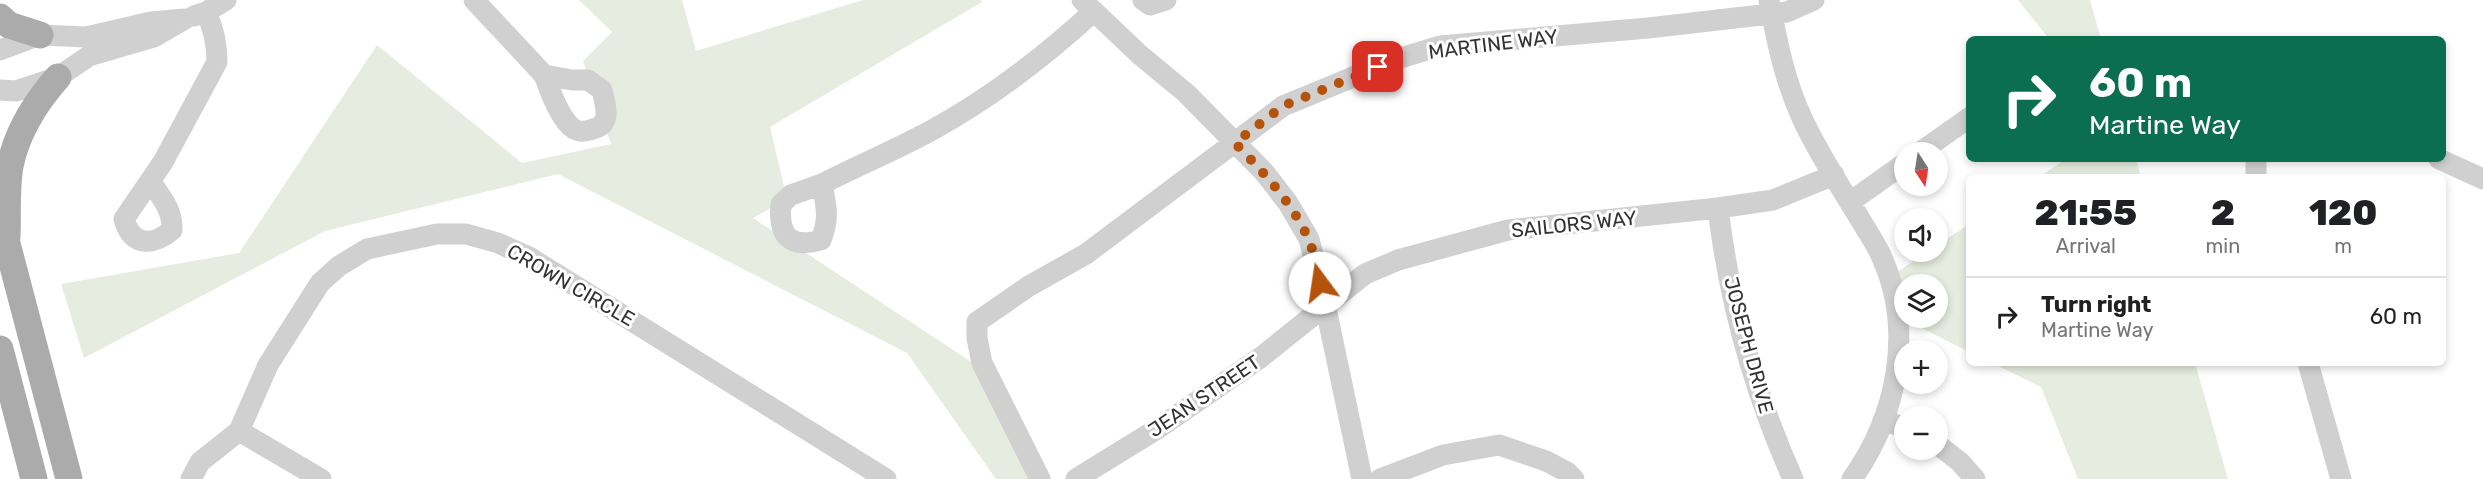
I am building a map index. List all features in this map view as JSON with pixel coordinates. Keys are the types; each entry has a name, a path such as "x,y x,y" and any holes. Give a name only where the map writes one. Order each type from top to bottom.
{"main road":[{"path":"0,17 9,25 40,35"},
{"path":"7,244 10,166 25,121 58,76"},
{"path":"0,217 69,479"},
{"path":"0,349 34,479"}],"street":[{"path":"0,90 16,91 58,76 90,56 154,37 185,19 206,12 226,0"},
{"path":"474,0 544,75"},
{"path":"1143,0 1150,4 1166,0"},
{"name":"MARTINE WAY","path":"1040,479 982,363 977,338 977,322 1029,286 1086,254 1283,106 1397,59 1440,46 1648,28 1771,7 1787,12 1814,0"},
{"path":"822,184 934,129 1008,83 1062,41 1088,6 1140,55 1186,93 1264,172 1288,203 1309,240 1362,479"},
{"path":"1771,7 1785,79 1802,119 1882,258 1895,291 1900,319 1899,355 1893,388 1883,420 1862,465 1852,479"},
{"path":"150,181 163,162 217,62 217,45 213,26 206,12"},
{"path":"0,50 40,35 86,37 151,22 185,19"},
{"path":"1935,142 1966,120"},
{"path":"2446,162 2483,179"},
{"path":"1850,202 1894,171"},
{"name":"SAILORS WAY","path":"1325,304 1365,274 1398,260 1508,230 1773,200 1834,176"},
{"name":"JOSEPH DRIVE","path":"1718,208 1722,242 1759,393 1793,479"},
{"name":"CROWN CIRCLE","path":"191,479 200,462 239,431 268,365 320,283 339,266 367,249 437,234 466,234 498,243 529,257 886,479"},
{"name":"JEAN STREET","path":"1076,479 1157,429 1260,358 1325,304"},
{"path":"2309,366 2341,479"},
{"path":"1883,420 1894,424"},
{"path":"239,431 321,479"},
{"path":"1380,479 1443,455 1499,445 1546,461 1567,472 1574,479"},
{"path":"1948,453 1975,479"}],"shaded area":[{"path":"579,0 682,0 696,51 863,0 981,0 982,2 770,127 787,199 753,218 979,367 1030,479 996,479 907,353 558,174 325,231 84,358 61,284 239,253 377,45 522,163 611,144 583,61 612,32"},
{"path":"2018,0 2090,0 2100,36 2046,35"},
{"path":"2062,162 2137,162 2140,174 2044,174"},
{"path":"1966,226 1966,350 1922,328 1948,328 1948,274 1894,274 1912,262 1948,262 1948,238"},
{"path":"1998,366 2196,366 2228,479 2078,479 2041,387"}],"route":[{"path":"1320,283 1309,240 1288,203 1264,172 1235,143 1283,106 1378,67"}]}
